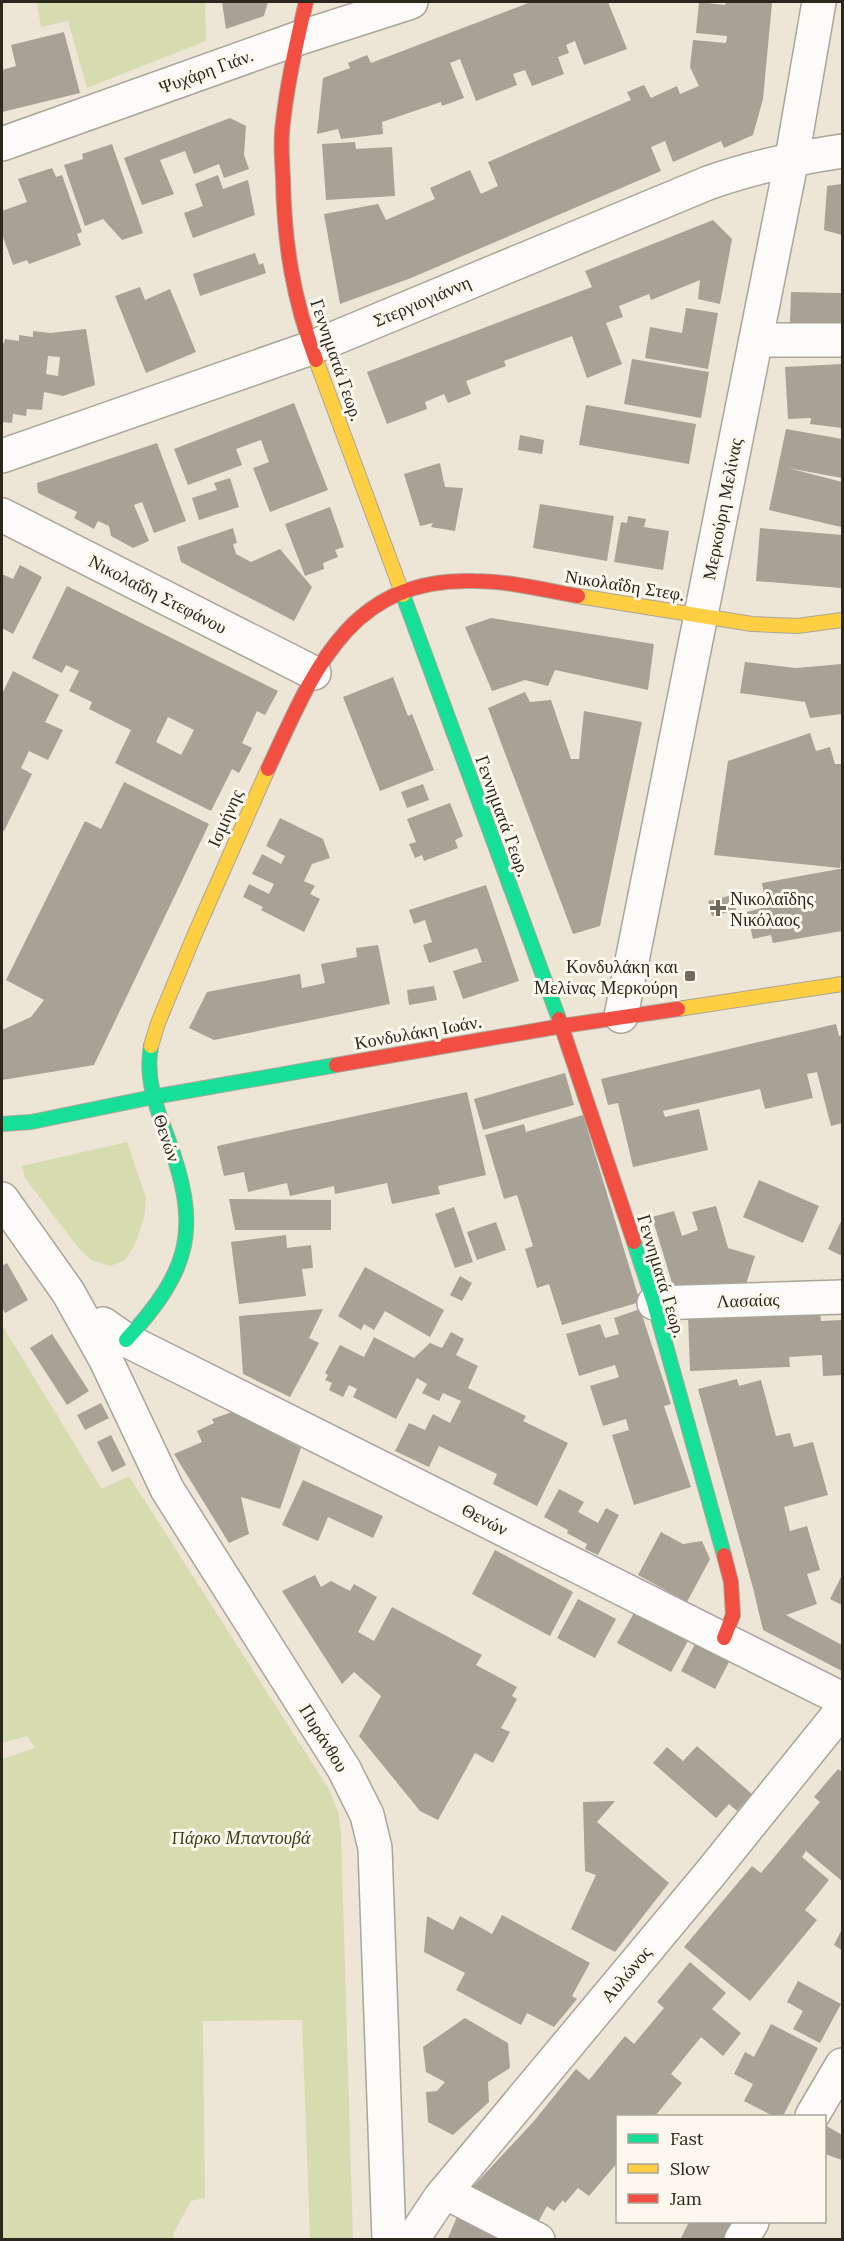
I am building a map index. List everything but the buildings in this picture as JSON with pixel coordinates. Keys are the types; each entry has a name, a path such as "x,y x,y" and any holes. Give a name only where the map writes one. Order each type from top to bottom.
{"street":[{"name":"Γεννηματά Γεωρ.","path":"306,2 288,82 282,134 284,231 299,310 311,348 562,1026 654,1303 731,1582 734,1615 724,1638"},
{"name":"Ψυχάρη Γιάν.","path":"2,144 297,39 411,2"},
{"name":"Μερκούρη Μελίνας","path":"621,1016 792,158 819,2"},
{"name":"Στεργιογιάννη","path":"2,456 311,348 697,187 751,168 792,158 843,151"},
{"path":"756,340 843,340"},
{"name":"Νικολαΐδη Στεφάνου","path":"2,515 314,673"},
{"name":"Νικολαΐδη Στεφ.","path":"402,591 428,583 478,580 701,616 790,627 819,625 843,620"},
{"name":"Ισμήνης","path":"153,1097 149,1077 150,1054 159,1022 250,805 314,673 329,650 350,626 375,606 402,591"},
{"name":"Κονδυλάκη Ιωάν.","path":"2,1124 31,1122 153,1097 621,1016 843,984"},
{"name":"Θενών","path":"126,1340 169,1285 182,1258 186,1237 178,1168 153,1097"},
{"path":"2,1199 68,1292"},
{"name":"Θενών","path":"68,1292 94,1317 126,1340 843,1699"},
{"name":"Πυράνθου","path":"68,1292 106,1360 167,1489 344,1768 367,1815 375,1848 389,2240"},
{"name":"Λασαίας","path":"654,1303 843,1297"},
{"name":"Αυλώνος","path":"412,2240 445,2192 730,1851 843,1710"},
{"path":"813,2115 843,2065"},
{"path":"445,2192 538,2240"},
{"path":"741,2240 751,2223"}],"green space":[{"path":"37,2 205,2 206,41 87,88 68,21 41,27"},
{"path":"127,1142 146,1198 144,1218 135,1244 125,1260 110,1266 91,1260 80,1250 25,1178 22,1166"},
{"name":"Πάρκο Μπαντουβά","path":"2,1325 102,1489 129,1476 330,1791 338,1812 341,1831 353,2239 310,2239 302,2020 203,2021 205,2198 191,2201 174,2232 173,2239 2,2239 2,1759 35,1748 27,1736 2,1743"}],"traffic: fast":[{"path":"403,595 559,1019"},
{"path":"126,1340 165,1291 177,1268 184,1246 186,1222 184,1197 178,1168 153,1092 149,1069 151,1046"},
{"path":"2,1124 31,1122 153,1097 336,1065"},
{"path":"634,1242 654,1303 724,1555"}],"traffic: slow":[{"path":"316,360 403,595"},
{"path":"578,596 752,624 797,626 842,620"},
{"path":"151,1046 158,1023 194,936 268,769"},
{"path":"678,1009 842,984"}],"traffic: jam":[{"path":"306,2 286,99 282,155 285,225 291,270 301,315 316,360"},
{"path":"268,769 301,699 320,666 341,638 365,613 395,595 431,584 487,581 578,596"},
{"path":"336,1065 562,1026 678,1009"},
{"path":"559,1019 634,1242"},
{"path":"724,1555 731,1582 733,1615 724,1638"}],"place":[{"name":"Νικολαΐδης Νικόλαος","path":"718,908"},
{"name":"Κονδυλάκη και Μελίνας Μερκούρη","path":"690,976"}]}
